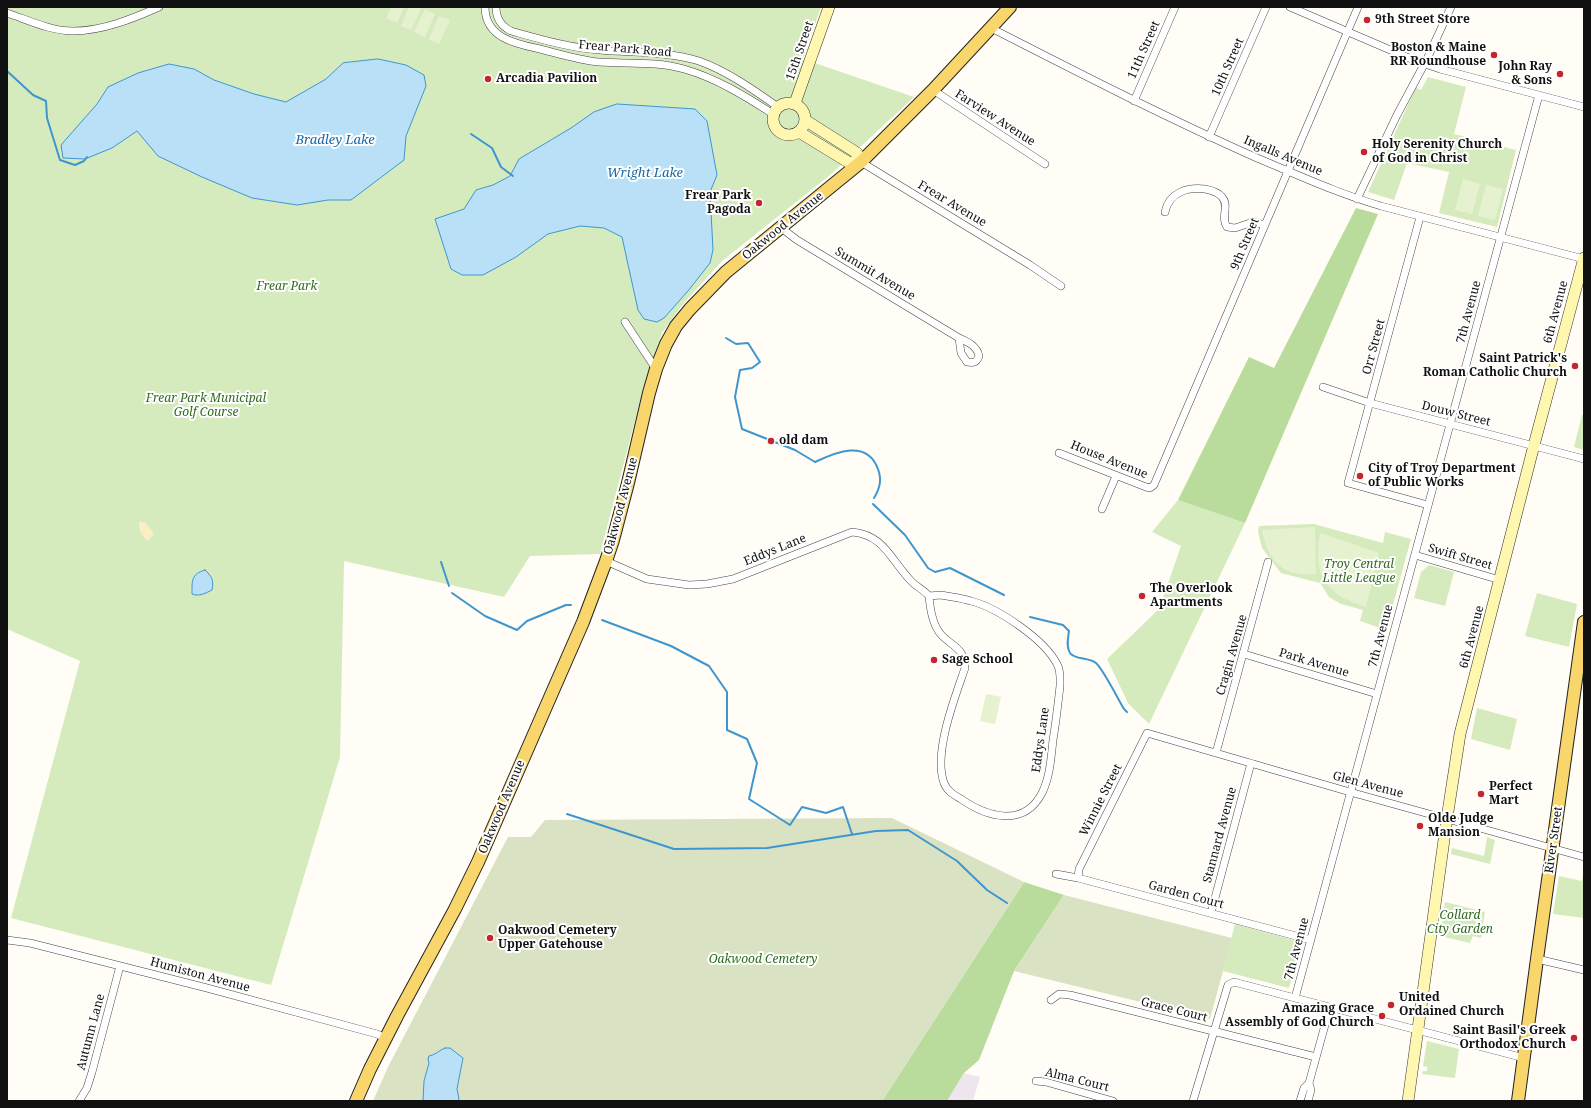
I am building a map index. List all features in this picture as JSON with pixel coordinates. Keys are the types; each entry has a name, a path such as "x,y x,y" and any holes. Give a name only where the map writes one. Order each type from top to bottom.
{"main road":[{"name":"Oakwood Avenue","path":"356,1101 385,1038 455,909 478,862 582,622 606,561 628,483 656,369 666,344 676,326 690,309 726,272 780,227 809,206 861,162 933,90 1010,7"},
{"name":"River Street","path":"1518,1101 1536,959 1580,690 1584,622"}],"street":[{"path":"7,13 57,29 72,31 111,25 144,14 159,7"},
{"name":"Frear Park Road","path":"486,7 487,18 493,30 514,43 588,60 655,64 683,69 700,74 775,110"},
{"name":"Frear Park Road","path":"496,7 500,22 511,31 586,49 661,53 698,61 720,71 775,110"},
{"name":"15th Street","path":"795,103 829,7"},
{"name":"11th Street","path":"1134,101 1175,7"},
{"name":"10th Street","path":"1209,136 1266,7"},
{"path":"1290,7 1424,64 1584,107"},
{"name":"9th Street","path":"1150,488 1154,485 1358,7"},
{"path":"1357,199 1451,7"},
{"name":"Ingalls Avenue","path":"991,28 1134,101 1288,171 1357,199 1420,217 1584,259"},
{"name":"Farview Avenue","path":"933,90 1046,164"},
{"name":"7th Avenue","path":"1295,998 1539,95"},
{"path":"786,103 795,103 803,110 805,120 804,124 799,132 789,135 780,132 774,124 775,110 786,103"},
{"path":"799,132 848,162 861,162 857,153 805,120"},
{"name":"Frear Avenue","path":"861,162 1030,265 1061,286"},
{"path":"1165,212 1169,203 1180,192 1195,188 1208,190 1222,196 1225,205 1224,219 1227,227 1235,228 1253,222 1265,225"},
{"name":"Orr Street","path":"1420,217 1348,483 1428,505"},
{"name":"Summit Avenue","path":"780,227 797,240 959,338"},
{"name":"6th Avenue","path":"1408,1101 1460,734 1534,445 1584,259"},
{"path":"625,322 656,369"},
{"name":"Douw Street","path":"1323,387 1370,403 1584,459"},
{"name":"House Avenue","path":"1059,453 1150,488"},
{"path":"1102,509 1116,476"},
{"name":"Eddys Lane","path":"606,561 647,579 689,586 733,579 840,535 852,532 864,533 870,536 886,549 912,582 928,596 931,612 939,632 955,645 965,661 965,668 944,732 942,764 944,782 947,788 970,806 998,816 1010,817 1022,814 1031,808 1041,794 1050,767 1060,686 1060,674 1057,664 1042,644 1010,620 984,606 972,601 941,594 928,596"},
{"name":"Swift Street","path":"1414,555 1500,580"},
{"name":"Cragin Avenue","path":"1216,753 1268,562"},
{"name":"Park Avenue","path":"1244,654 1377,694"},
{"name":"Glen Avenue","path":"1147,733 1350,792 1584,857"},
{"name":"Winnie Street","path":"1078,878 1079,869 1147,733"},
{"name":"Stannard Avenue","path":"1211,913 1251,763"},
{"name":"Garden Court","path":"1056,874 1078,878 1310,940"},
{"name":"Humiston Avenue","path":"7,940 30,943 214,990 377,1034 385,1038"},
{"path":"1536,959 1584,970"},
{"name":"Autumn Lane","path":"79,1101 85,1093 90,1077 120,966"},
{"path":"1193,1101 1228,985 1234,982 1524,1058"},
{"name":"Grace Court","path":"1051,1000 1059,994 1070,995 1316,1057"},
{"path":"1300,1101 1304,1088 1309,1083 1330,1007"},
{"name":"Alma Court","path":"1036,1082 1046,1082 1113,1101"},
{"path":"1308,1101 1311,1090 1309,1083"}],"shaded area":[{"path":"964,1073 980,1077 973,1101 947,1101"}],"green space":[{"name":"Frear Park","path":"7,7 821,7 803,59 914,97 830,175 722,261 683,304 662,333 643,390 600,554 530,556 504,597 344,561 340,757 271,985 11,918 80,661 7,629"},
{"path":"391,7 404,7 397,23 386,18"},
{"path":"409,7 422,7 411,30 401,26"},
{"path":"425,9 435,14 425,37 414,32"},
{"path":"439,16 450,20 439,44 429,39"},
{"path":"1428,77 1466,87 1454,134 1516,150 1497,227 1439,213 1449,172 1407,163 1394,200 1368,192 1416,87 1421,90"},
{"path":"1463,179 1480,184 1472,214 1455,210"},
{"path":"1486,185 1503,189 1495,220 1478,216"},
{"path":"1356,208 1378,214 1245,523 1178,500 1249,357 1274,368"},
{"path":"1582,415 1584,415 1584,450 1574,447"},
{"path":"1178,500 1245,523 1149,724 1128,703 1107,659 1159,609 1181,546 1152,532"},
{"name":"Troy Central Little League","path":"1314,524 1383,543 1385,532 1411,539 1386,630 1360,621 1363,610 1341,604 1329,597 1320,583 1281,573 1262,548 1258,532 1259,526"},
{"path":"1315,527 1316,574 1294,573 1278,565 1268,550 1262,530"},
{"path":"1321,533 1379,553 1366,607 1356,604 1339,595 1326,583 1319,566 1318,546"},
{"path":"1429,565 1454,572 1445,606 1414,598 1421,572"},
{"path":"1537,593 1577,604 1569,647 1525,636"},
{"path":"986,694 1001,697 995,724 980,721"},
{"path":"1477,708 1517,719 1510,750 1471,739"},
{"name":"Oakwood Cemetery","path":"892,818 1024,882 882,1101 373,1101 388,1067 508,837 531,837 545,820"},
{"path":"1487,837 1495,840 1490,864 1451,854 1452,848 1484,856"},
{"path":"1584,869 1584,918 1553,914 1559,876 1582,881"},
{"path":"1024,882 1064,895 1014,971 979,1060 964,1073 947,1101 882,1101"},
{"path":"1064,895 1232,938 1210,1019 1014,971"},
{"name":"Collard City Garden","path":"1445,902 1485,912 1481,938 1473,936 1470,943 1440,936"},
{"path":"1235,924 1301,942 1289,988 1223,971"},
{"path":"1427,1041 1459,1049 1455,1078 1422,1074 1423,1071 1427,1071 1427,1067 1423,1066"}],"sand":[{"path":"139,522 145,522 154,534 148,541 141,533"}],"water":[{"name":"Bradley Lake","path":"378,59 406,65 424,75 426,86 406,136 404,160 351,200 328,200 297,205 252,198 202,177 158,156 137,131 112,148 85,159 63,158 61,145 97,104 108,87 138,73 169,64 194,69 214,80 254,94 286,102 326,79 343,63"},
{"name":"Wright Lake","path":"617,104 695,109 707,121 717,175 710,192 713,250 710,263 664,318 657,322 644,319 638,310 622,237 604,228 580,226 548,234 516,257 483,275 462,275 451,269 435,219 464,209 476,190 493,185 510,176 519,159 571,128 594,112"},
{"path":"205,570 212,579 212,590 200,595 192,594 193,579 197,574"},
{"path":"445,1048 450,1048 463,1058 457,1089 459,1099 457,1101 423,1101 424,1081 429,1063 429,1056 434,1055"}],"waterway":[{"path":"7,71 33,95 46,101 47,118 60,160 75,165 84,161 87,157"},
{"path":"471,134 492,148 501,167 513,176"},
{"path":"726,338 736,344 748,343 760,362 752,368 740,370 735,397 742,429 795,450 815,462 850,450 859,451 866,454 873,460 880,477 878,491 874,498"},
{"path":"873,504 905,535 928,568 935,572 950,568 1004,595"},
{"path":"441,562 449,586"},
{"path":"452,593 485,616 517,630 527,621 566,605 571,605"},
{"path":"1030,617 1063,625 1069,631 1068,645 1070,653 1075,657 1093,661 1099,666 1127,712"},
{"path":"602,620 671,646 709,666 727,692 727,730 747,739 757,763 749,799 790,825 802,807 826,813 843,807 852,834"},
{"path":"567,814 674,849 767,848 876,831 908,830 957,861 987,890 1007,903"}],"place":[{"name":"9th Street Store","path":"1367,20"},
{"name":"Boston & Maine RR Roundhouse","path":"1494,55"},
{"name":"John Ray & Sons","path":"1560,74"},
{"name":"Arcadia Pavilion","path":"488,79"},
{"name":"Holy Serenity Church of God in Christ","path":"1364,152"},
{"name":"Frear Park Pagoda","path":"759,203"},
{"name":"Saint Patrick's Roman Catholic Church","path":"1575,366"},
{"name":"old dam","path":"771,441"},
{"name":"City of Troy Department of Public Works","path":"1360,476"},
{"name":"The Overlook Apartments","path":"1142,596"},
{"name":"Sage School","path":"934,660"},
{"name":"Perfect Mart","path":"1481,794"},
{"name":"Olde Judge Mansion","path":"1420,826"},
{"name":"Oakwood Cemetery Upper Gatehouse","path":"490,938"},
{"name":"United Ordained Church","path":"1391,1005"},
{"name":"Amazing Grace Assembly of God Church","path":"1382,1016"},
{"name":"Saint Basil's Greek Orthodox Church","path":"1574,1038"}],"park label":[{"name":"Frear Park Municipal Golf Course","path":"206,406"}]}
